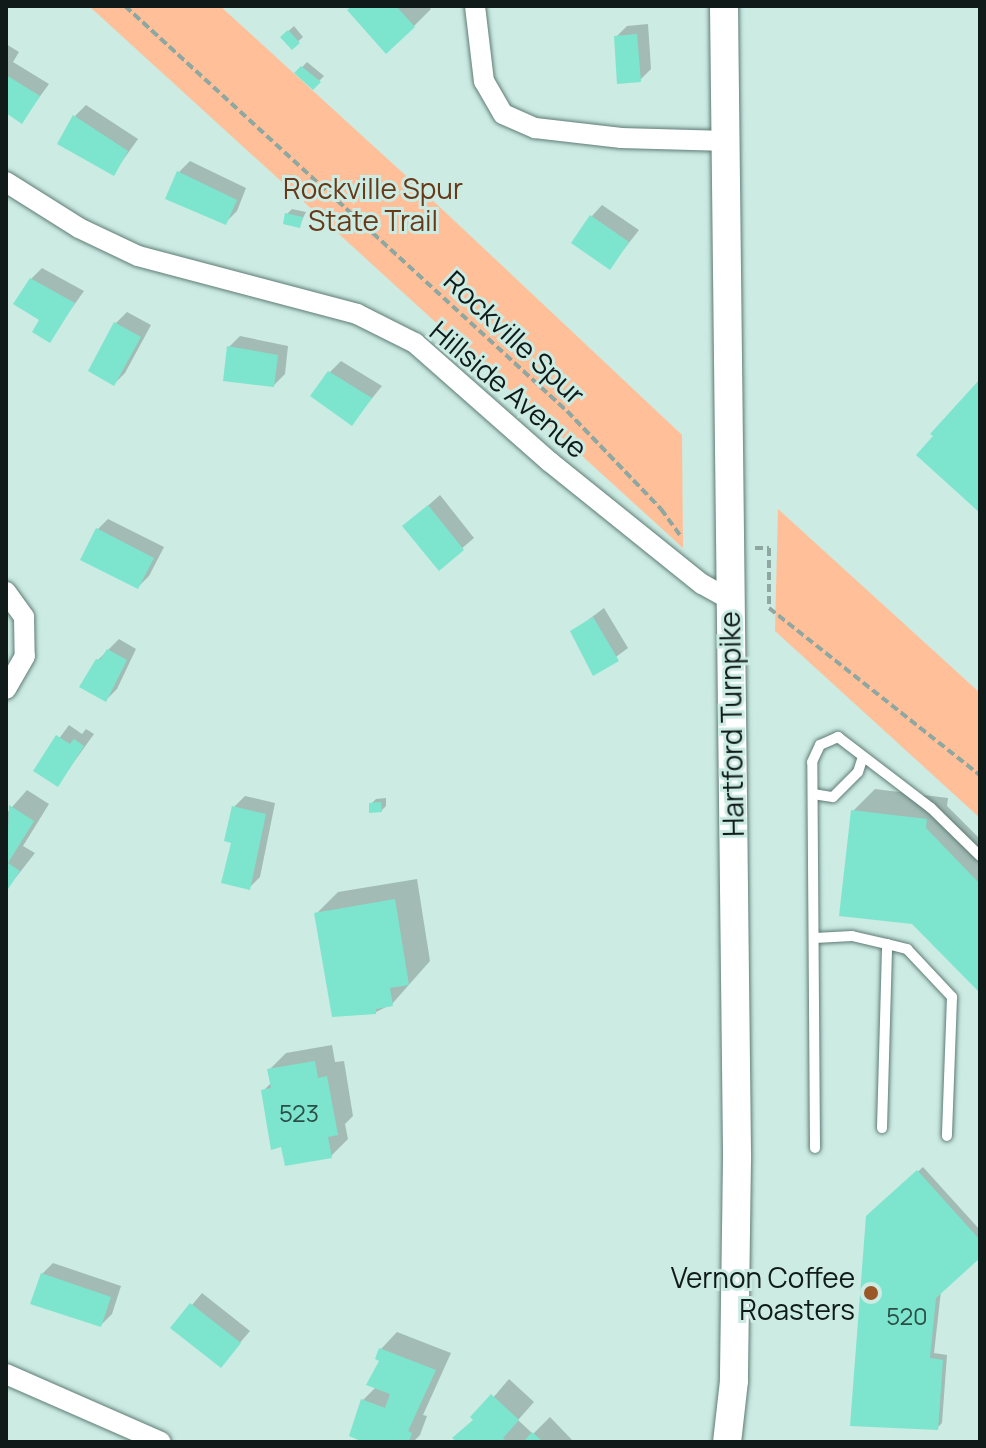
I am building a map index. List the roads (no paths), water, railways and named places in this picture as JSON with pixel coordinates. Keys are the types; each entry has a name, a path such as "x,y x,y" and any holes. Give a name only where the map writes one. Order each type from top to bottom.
{"main road":[{"name":"Hartford Turnpike","path":"724,6 737,1159 734,1381 727,1442"}],"street":[{"path":"475,6 484,81 503,114 535,128 621,138 727,141"},
{"name":"Hillside Avenue","path":"6,182 79,228 138,256 357,314 415,343 550,462 702,584 729,599"},
{"path":"6,592 24,617 25,656 6,689"},
{"path":"6,1374 161,1442"}],"lane":[{"path":"815,1148 812,762 820,745 838,737 931,808 980,856"},
{"path":"813,794 833,797 858,772 863,757"},
{"path":"815,938 852,936 907,949 952,997 947,1136"},
{"path":"882,1128 887,944"}],"place":[{"name":"Vernon Coffee Roasters","path":"871,1293"}],"park label":[{"name":"Rockville Spur State Trail","path":"373,204"}]}
